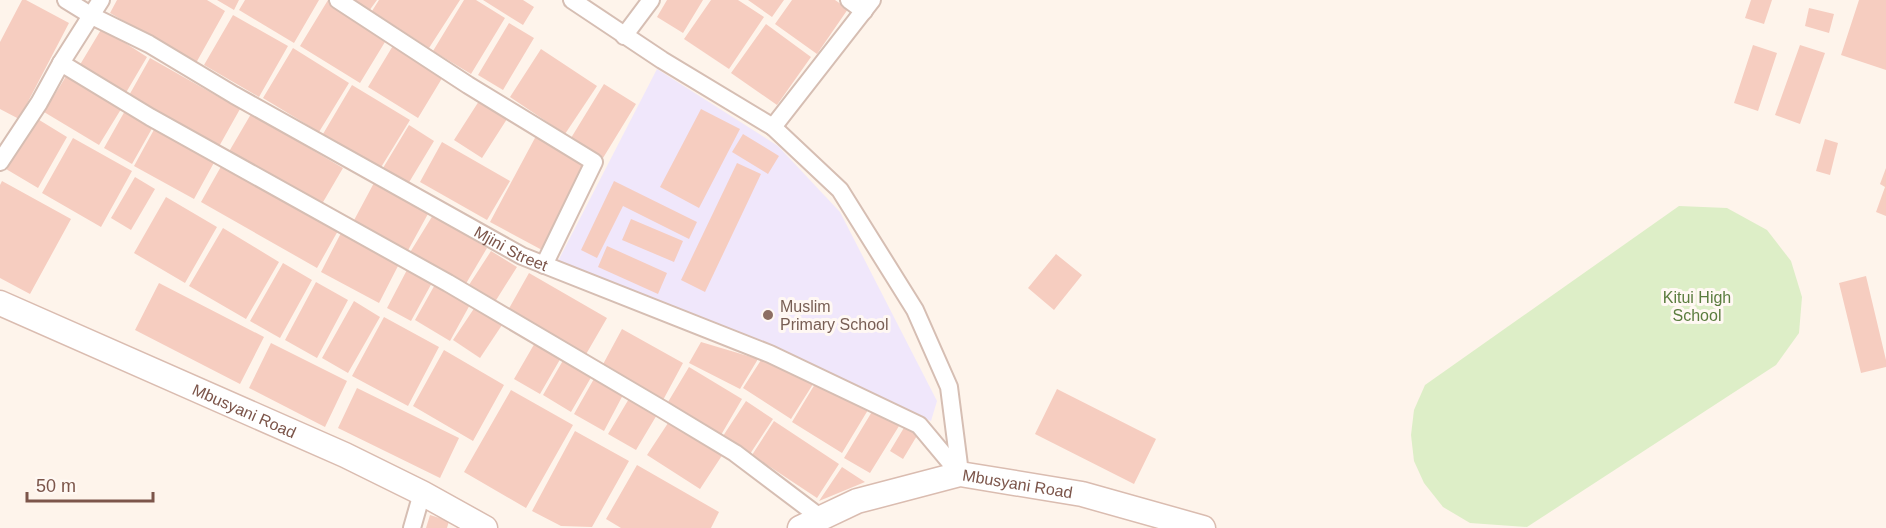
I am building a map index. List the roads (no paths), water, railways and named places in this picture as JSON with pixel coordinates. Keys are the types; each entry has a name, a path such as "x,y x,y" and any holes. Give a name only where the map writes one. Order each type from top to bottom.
{"street":[{"name":"Mjini Street","path":"66,0 92,16 149,44 234,95 522,256 770,354 920,425 960,474"},
{"path":"0,162 39,103 101,0"},
{"path":"338,0 468,85 594,162 544,265"},
{"path":"572,0 624,36 773,127 840,190 915,310 949,387 960,474"},
{"path":"624,36 651,0"},
{"path":"773,127 868,5 849,0"},
{"path":"61,63 150,117 468,294 662,408 735,453 811,523"},
{"name":"Mbusyani Road","path":"0,303 345,455 422,492 485,528"},
{"name":"Mbusyani Road","path":"811,523 857,501 960,474 1082,494 1203,528"},
{"path":"412,528 422,492"}],"place":[{"name":"Muslim Primary School","path":"768,315"}],"park label":[{"name":"Kitui High School","path":"1697,306"}]}
